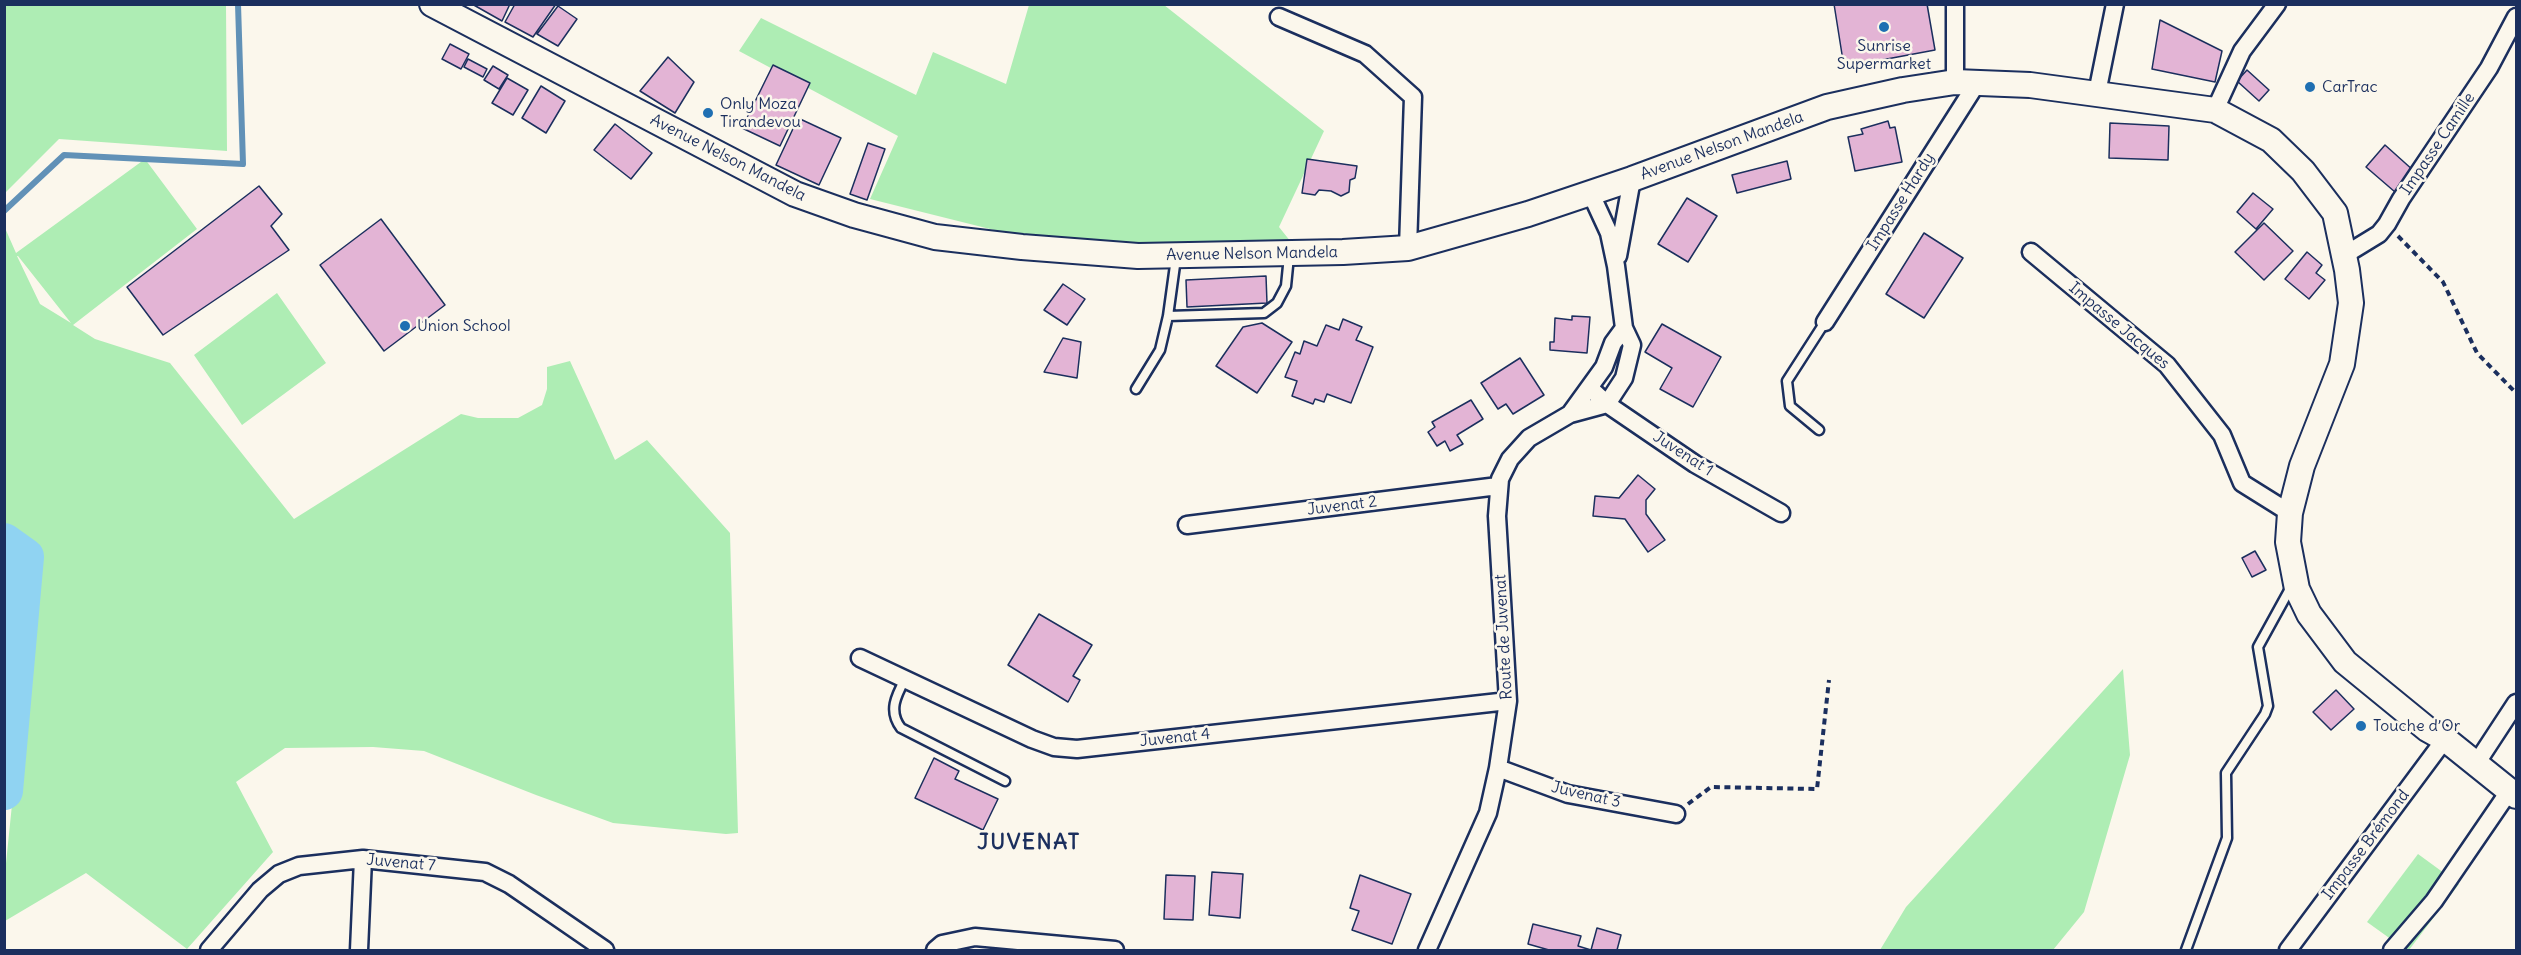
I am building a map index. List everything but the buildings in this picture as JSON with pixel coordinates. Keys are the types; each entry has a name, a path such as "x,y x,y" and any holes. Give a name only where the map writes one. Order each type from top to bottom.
{"street":[{"name":"Avenue Nelson Mandela","path":"432,4 795,194 854,215 946,238 1103,253 1177,255 1343,252 1408,248 1591,194 1827,107 1902,90 1966,82 2030,85 2214,110 2271,140 2303,171 2335,213 2343,256 2351,303 2342,364 2302,465 2290,513 2288,542 2296,589 2308,614 2345,662 2427,729 2445,739 2513,793"},
{"path":"1954,4 1966,82"},
{"path":"2097,93 2115,4"},
{"path":"2214,110 2242,51 2277,4"},
{"path":"1279,17 1365,54 1413,97 1408,248"},
{"name":"Impasse Camille","path":"2343,256 2379,234 2387,224 2401,199 2489,68 2517,17"},
{"name":"Impasse Hardy","path":"1825,322 1966,82"},
{"path":"1616,266 1632,179"},
{"path":"1591,194 1609,233 1624,328 1632,345 1624,378 1606,404"},
{"name":"Impasse Jacques","path":"2031,252 2167,365 2222,435 2242,483 2290,513"},
{"name":"Route de Juvenat","path":"1570,414 1604,367 1613,343 1624,328"},
{"name":"Juvenat 1","path":"1590,388 1606,404 1695,464 1781,513"},
{"name":"Route de Juvenat","path":"1427,951 1488,813 1498,768 1508,701 1497,516 1498,486 1510,459 1529,438 1570,414 1606,404"},
{"name":"Juvenat 2","path":"1187,525 1498,486"},
{"name":"Juvenat 4","path":"860,658 1032,739 1054,747 1077,749 1508,701"},
{"path":"2476,764 2517,704"},
{"name":"Impasse Brémond","path":"2289,951 2445,739"},
{"name":"Juvenat 3","path":"1498,768 1568,794 1676,814"},
{"path":"2392,951 2434,901 2513,793"},
{"path":"359,951 363,859"},
{"name":"Juvenat 7","path":"209,951 260,890 279,874 299,866 363,859 485,872 509,884 605,951"},
{"path":"935,951 942,944 975,937 1115,951"}],"lane":[{"path":"1168,316 1264,314 1277,303 1286,286 1290,253"},
{"path":"1136,389 1160,350 1168,316 1177,255"},
{"path":"1819,430 1790,406 1787,381 1825,322"},
{"path":"2186,951 2227,838 2226,772 2268,706 2258,647 2295,579"},
{"path":"905,679 895,699 893,711 901,728 1005,781"}],"path":[{"path":"2387,224 2443,282 2477,353 2517,393"},
{"path":"1676,814 1711,788 1816,789 1829,680"}],"green space":[{"path":"5,4 226,5 227,151 59,139 5,193"},
{"path":"1029,5 1164,5 1324,131 1279,227 1291,242 1042,242 870,199 898,136 739,51 761,18 916,95 933,52 1006,84"},
{"path":"145,159 197,229 73,325 95,339 170,363 294,519 461,414 478,418 518,418 542,405 547,389 547,367 570,361 615,460 647,440 730,533 738,833 726,834 613,823 424,751 373,747 285,748 236,782 273,852 187,949 86,873 5,921 5,873 38,550 5,528 5,228 16,253","holes":["18,256 71,323 40,304"]},
{"path":"277,293 326,363 242,425 194,355"},
{"path":"5,560 15,567 5,669"},
{"path":"2123,669 2130,755 2084,912 2053,950 1880,950 1906,907"},
{"path":"2418,854 2459,884 2409,950 2406,950 2367,922"}],"waterway":[{"path":"4,211 64,155 243,164 238,4"},
{"path":"4,542 25,557 4,791"}],"place":[{"name":"Sunrise Supermarket","path":"1884,27"},
{"name":"CarTrac","path":"2310,87"},
{"name":"Only Moza Tirandevou","path":"708,113"},
{"name":"Union School","path":"405,326"},
{"name":"Touche d’Or","path":"2361,726"}],"district":[{"name":"JUVENAT","path":"1029,843"}]}
